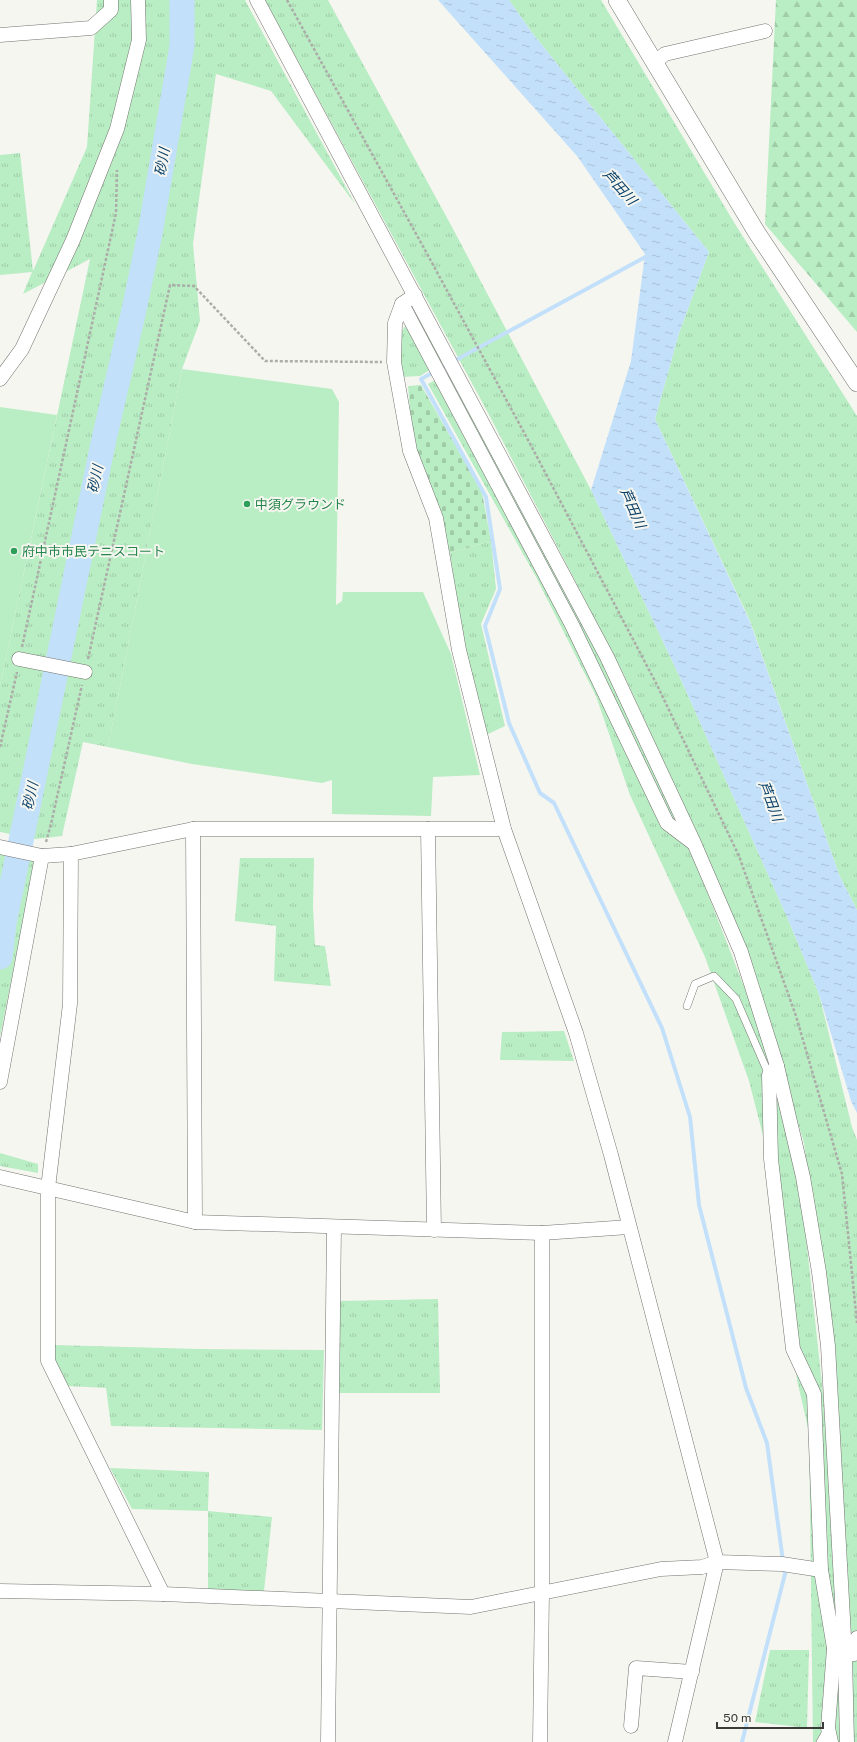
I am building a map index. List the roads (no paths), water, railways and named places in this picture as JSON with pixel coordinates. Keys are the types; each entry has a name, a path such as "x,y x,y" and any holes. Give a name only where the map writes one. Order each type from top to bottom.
{"street":[{"path":"0,35 91,28 111,10 111,0"},
{"path":"0,379 22,349 73,240 117,129 139,40 138,0"},
{"path":"257,0 415,294 607,657 694,843 741,952 803,1177 820,1272 828,1346 840,1652 847,1742"},
{"path":"617,0 757,233 857,383"},
{"path":"654,62 665,54 765,31"},
{"path":"415,294 402,304 395,323 394,362 410,451 436,518 459,650 504,829 576,1033 611,1155 717,1562 675,1742"},
{"path":"402,304 572,625 667,823 694,843"},
{"path":"19,659 85,672"},
{"path":"0,847 42,856 71,854 193,829 504,829"},
{"path":"193,829 195,1222"},
{"path":"428,829 434,1230"},
{"path":"71,854 70,1004 48,1188 48,1361 163,1594"},
{"path":"0,1082 42,856"},
{"path":"773,1071 771,1159 793,1349 814,1394 821,1570 840,1652 828,1728 831,1742"},
{"path":"0,1177 195,1222 542,1233 629,1227"},
{"path":"328,1742 334,1227"},
{"path":"540,1742 542,1592 542,1233"},
{"path":"0,1591 163,1594 471,1607 661,1569 702,1567 717,1562 782,1564 821,1570"},
{"path":"840,1652 854,1654 857,1638"},
{"path":"631,1726 636,1668 692,1672"}],"lane":[{"path":"686,1006 695,984 714,976 736,999 773,1071"},
{"path":"820,1742 828,1728"}],"water":[{"name":"芦田川","path":"438,0 509,0 533,34 709,252 679,333 655,419 750,622 840,877 857,910 857,1113 851,1101 819,994 787,917 677,671 591,490 631,361 645,254 577,156"}],"waterway":[{"name":"砂川","path":"0,957 4,923 104,439 150,233 182,46 182,0"},
{"path":"649,255 421,379 486,497 500,589 485,626 509,723 540,793 554,803 662,1028 690,1117 699,1205 746,1388 767,1443 783,1561"},
{"path":"742,1742 785,1574 784,1568"}],"place":[{"name":"中須グラウンド","path":"247,504"},
{"name":"府中市市民テニスコート","path":"14,551"}]}
